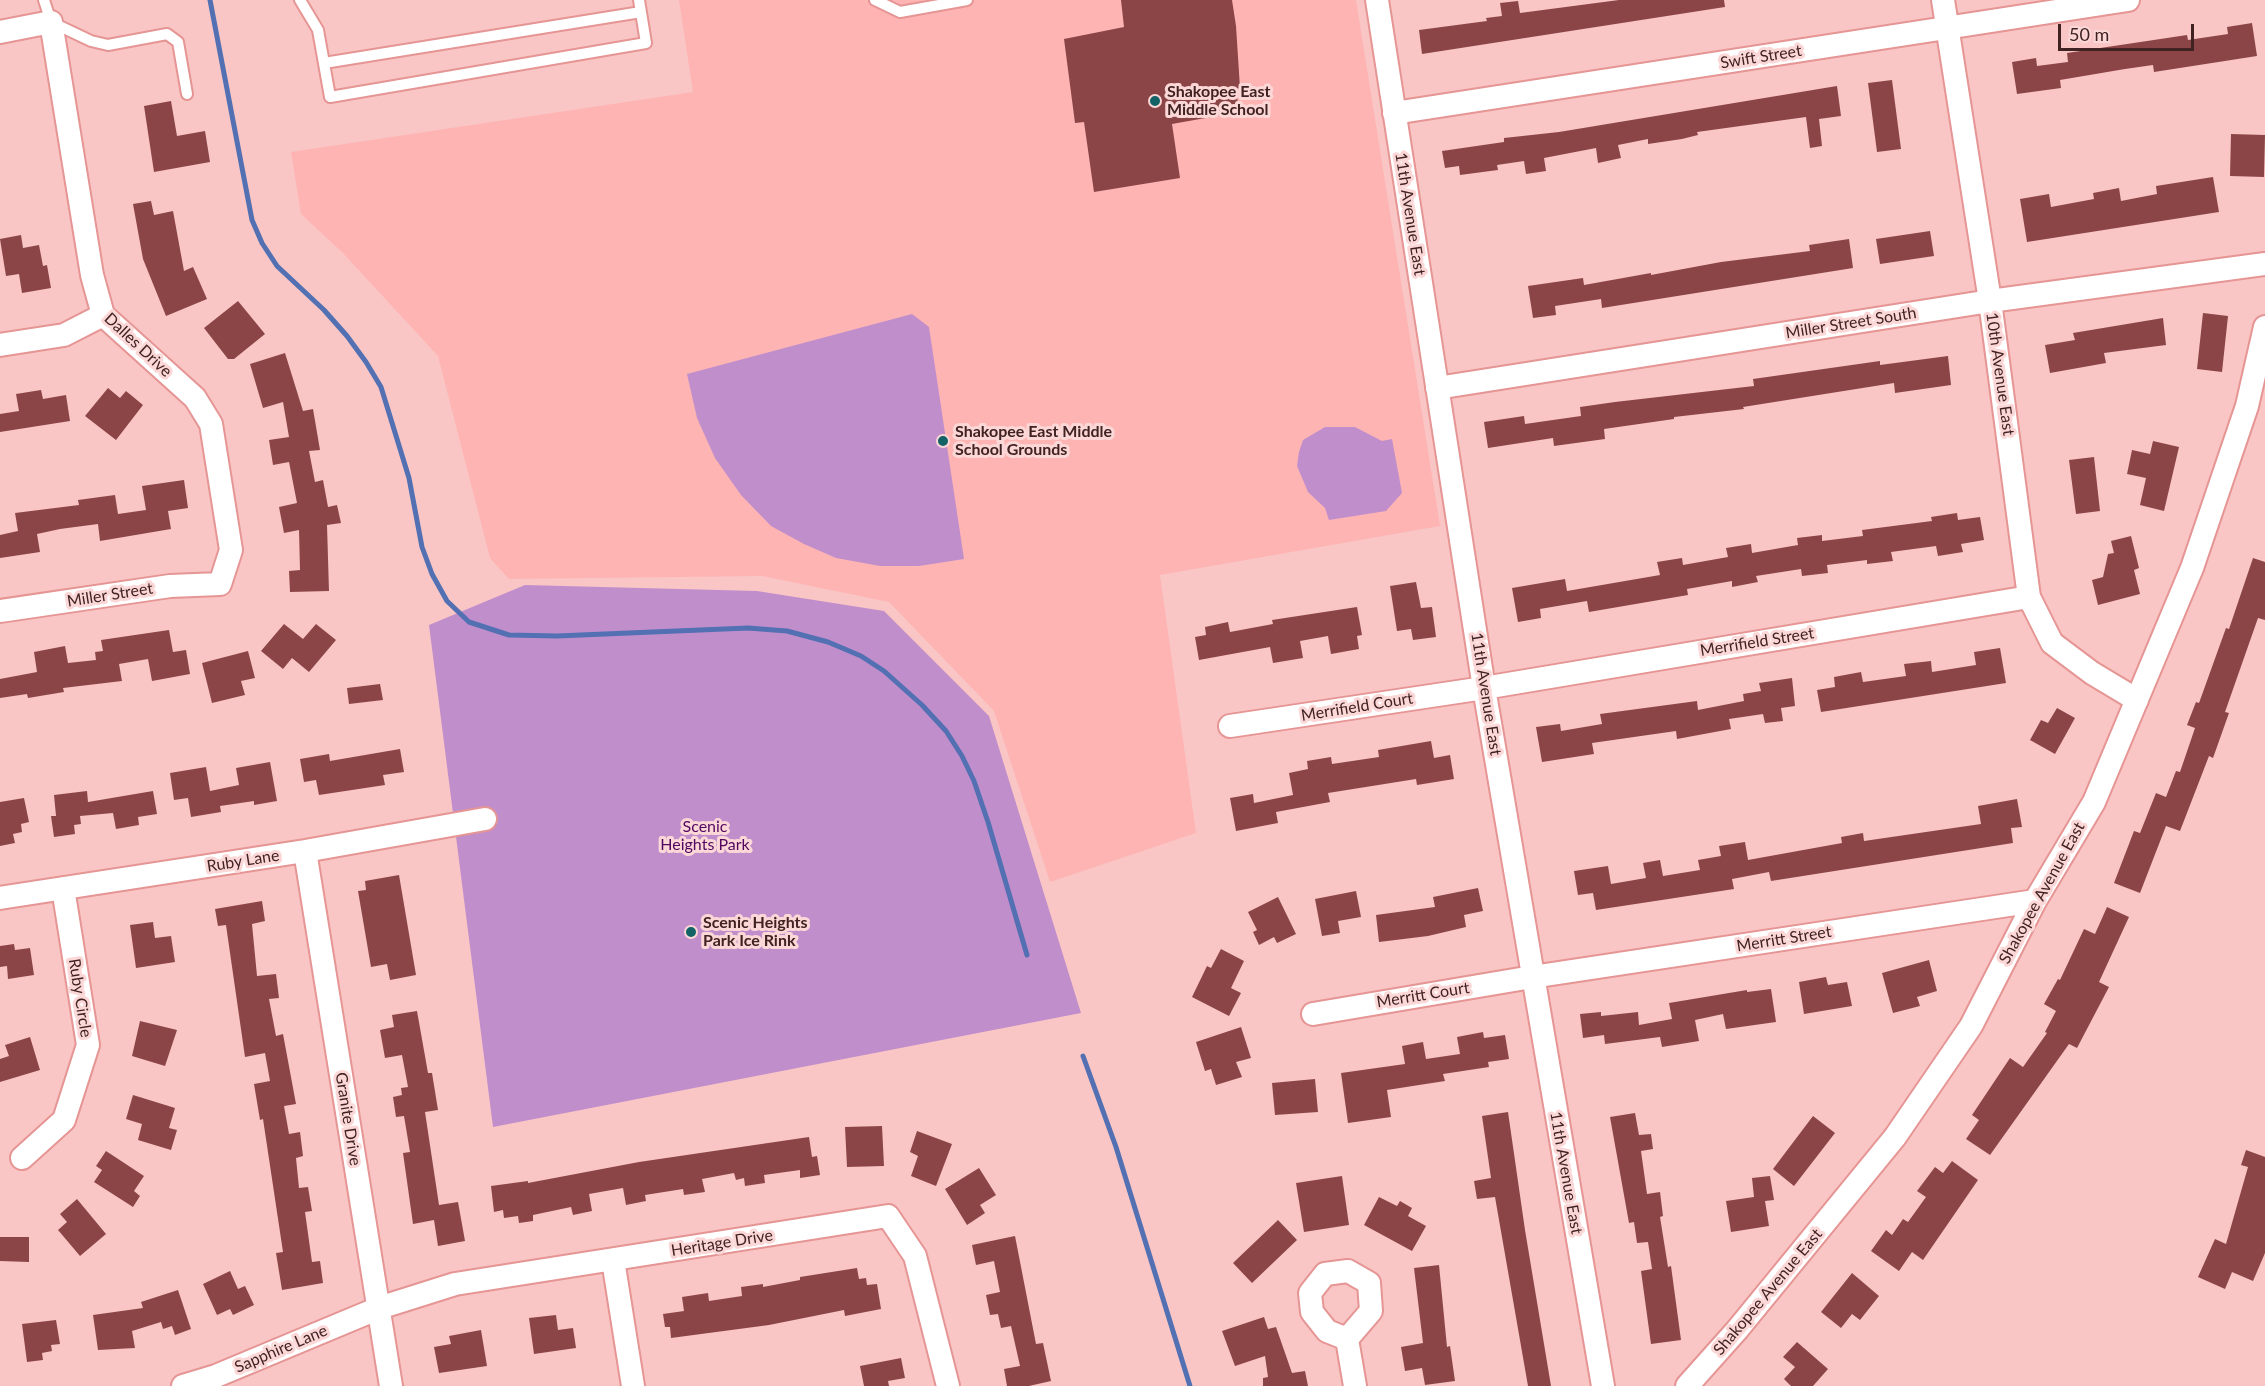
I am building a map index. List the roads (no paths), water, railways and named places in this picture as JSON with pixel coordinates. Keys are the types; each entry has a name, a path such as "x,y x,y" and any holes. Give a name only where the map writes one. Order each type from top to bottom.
{"street":[{"name":"11th Avenue East","path":"1377,0 1484,687 1603,1386"},
{"name":"10th Avenue East","path":"1943,0 1990,301 2029,597 2052,643 2092,674 2137,700"},
{"name":"Swift Street","path":"1394,112 2128,0"},
{"path":"0,32 51,22"},
{"name":"Dalles Drive","path":"51,22 92,275 103,315 195,398 211,424 231,550 220,584"},
{"name":"Miller Street South","path":"1437,388 1990,301 2265,264"},
{"path":"0,345 64,335 103,315"},
{"name":"Shakopee Avenue East","path":"1687,1386 1759,1303 1895,1137 1971,1026 2035,901 2094,802 2196,557 2247,406 2265,327"},
{"name":"Miller Street","path":"0,612 170,585 220,584"},
{"name":"Merrifield Street","path":"1484,687 2029,597"},
{"name":"Merrifield Court","path":"1230,726 1484,687"},
{"name":"Ruby Lane","path":"0,898 305,851 485,819"},
{"name":"Granite Drive","path":"305,851 391,1386"},
{"name":"Ruby Circle","path":"22,1158 64,1120 88,1045 63,888"},
{"name":"Merritt Street","path":"1532,977 2035,901"},
{"name":"Merritt Court","path":"1313,1014 1532,977"},
{"name":"Heritage Drive","path":"379,1308 455,1284 888,1216 915,1256 948,1386"},
{"path":"613,1260 633,1386"},
{"name":"Sapphire Lane","path":"183,1386 216,1376 379,1308"},
{"path":"1347,1339 1355,1386"}],"lane":[{"path":"44,0 51,22 91,41 108,45 167,34 178,42 187,94"},
{"path":"300,0 318,30 330,97 646,43 639,0"},
{"path":"875,0 900,12 968,0"},
{"path":"324,63 641,12"}],"waterway":[{"path":"210,0 252,220 262,243 277,266 324,310 347,336 381,387 409,478 422,547 432,574 447,601 469,622 509,635 557,636 748,628 787,631 828,642 861,656 884,671 922,705 946,731 962,756 974,781 988,822 1027,955"},
{"path":"1083,1056 1116,1147 1190,1386"}],"place":[{"name":"Shakopee East Middle School","path":"1155,101"},
{"name":"Shakopee East Middle School Grounds","path":"943,441"},
{"name":"Scenic Heights Park Ice Rink","path":"691,932"}],"park label":[{"name":"Scenic Heights Park","path":"705,836"}]}
